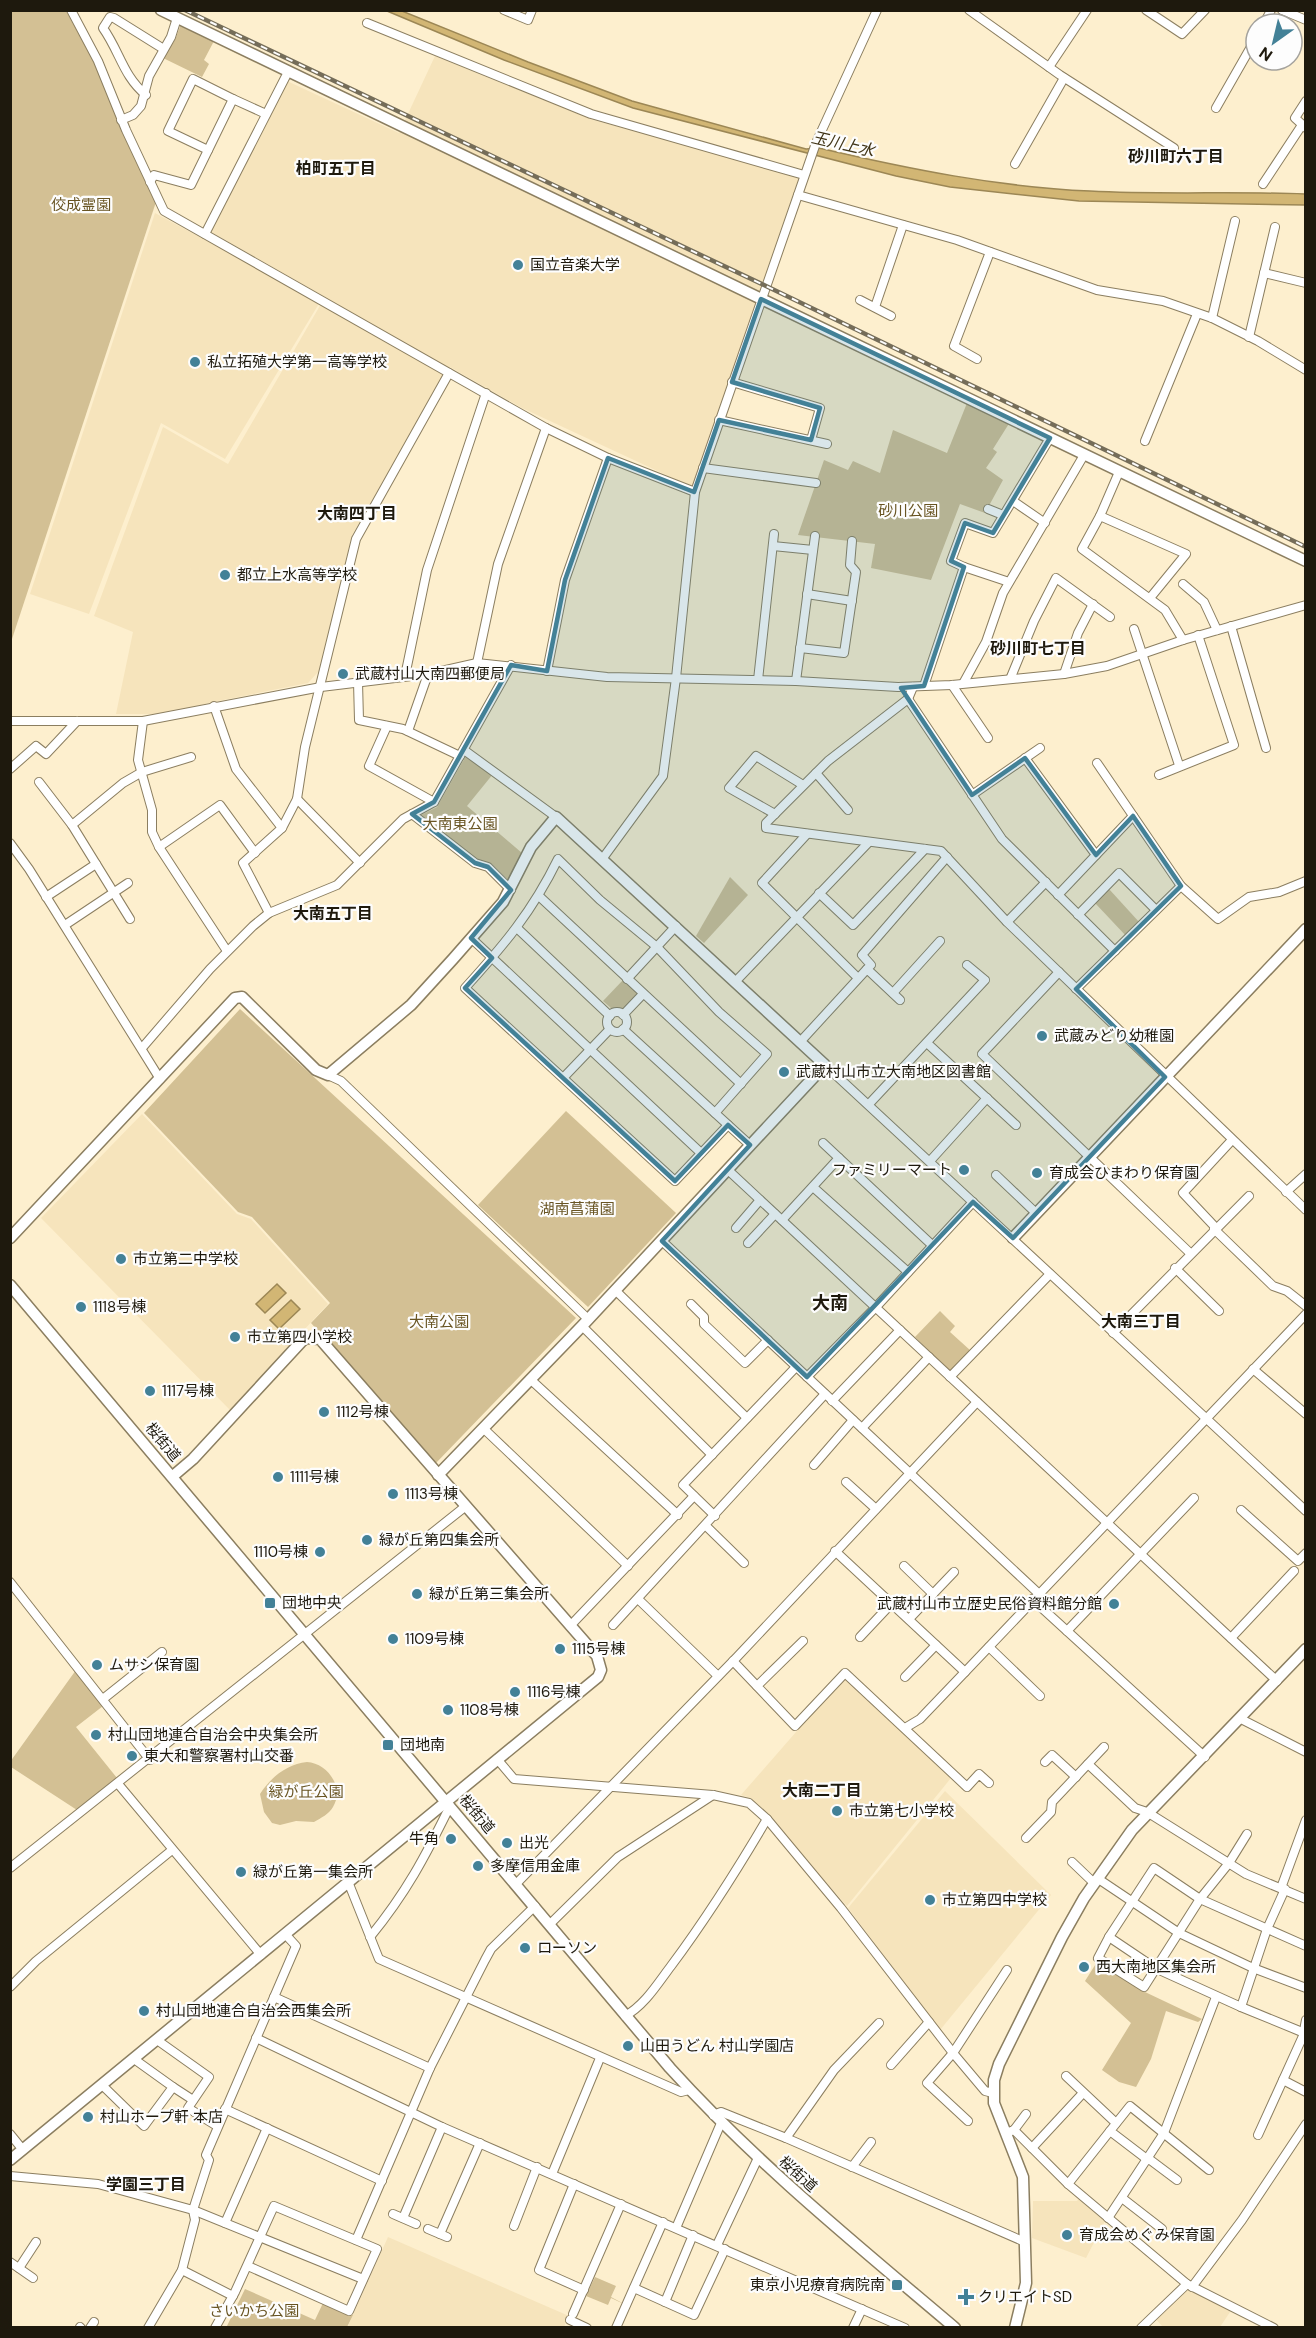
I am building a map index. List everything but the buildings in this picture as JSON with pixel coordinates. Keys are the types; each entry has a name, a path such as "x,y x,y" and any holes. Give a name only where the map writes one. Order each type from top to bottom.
{"street":[{"path":"71,10 98,61 122,120 164,210 546,428 608,458 695,492"},
{"path":"161,10 1305,561"},
{"path":"504,10 528,20 532,10"},
{"path":"603,858 663,776 676,678 695,492 816,143 877,10"},
{"path":"969,10 1064,78 1174,148"},
{"path":"1049,67 1087,10"},
{"path":"1146,10 1182,34 1205,10"},
{"path":"1282,10 1305,20"},
{"path":"146,94 132,83 126,74 115,47 103,28 104,22 110,17 126,23 162,48"},
{"path":"122,120 133,115 146,94 149,76 162,48 171,37 177,18"},
{"path":"367,23 591,114 804,176"},
{"path":"1216,108 1244,59"},
{"path":"205,234 288,72"},
{"path":"1015,164 1064,78"},
{"path":"208,150 168,131 193,79 266,114"},
{"path":"150,182 154,175 191,185 233,99"},
{"path":"1263,184 1304,126 1295,118 1305,101"},
{"path":"798,195 990,252 1097,290 1163,301 1212,318 1305,370"},
{"path":"1212,318 1235,222"},
{"path":"875,308 903,225"},
{"path":"1249,337 1275,226"},
{"path":"978,359 954,346 990,252"},
{"path":"1264,273 1305,283"},
{"path":"860,300 891,316"},
{"path":"1145,441 1197,314"},
{"path":"269,913 243,864 282,828 297,799 306,747 356,539 449,373"},
{"path":"732,382 820,408 811,441"},
{"path":"405,676 427,570 486,393"},
{"path":"719,420 827,444"},
{"path":"477,663 498,564 546,428"},
{"path":"1009,582 951,561 965,523 993,533 1050,438"},
{"path":"964,682 986,642 1009,582 1084,455"},
{"path":"547,671 565,580 608,458"},
{"path":"703,468 816,483"},
{"path":"1119,472 1100,516 1082,549 1165,610 1183,640"},
{"path":"1012,501 1045,523"},
{"path":"988,509 1003,516"},
{"path":"1100,516 1186,554 1150,598"},
{"path":"758,680 774,534"},
{"path":"796,681 815,537"},
{"path":"800,648 844,652 856,572 850,564 852,541"},
{"path":"773,546 813,550"},
{"path":"924,686 964,567"},
{"path":"1011,677 1034,621 1056,578 1110,616"},
{"path":"1183,584 1204,602 1217,630"},
{"path":"807,594 852,601"},
{"path":"1064,674 1078,633 1093,604"},
{"path":"10,721 143,721 321,687 428,674 477,663 607,677 796,681 913,687 952,685 1011,677 1064,674 1107,666 1198,635 1305,605"},
{"path":"1231,626 1266,748"},
{"path":"1134,629 1179,765"},
{"path":"1159,774 1234,745 1198,635"},
{"path":"142,1048 227,951 269,913 337,885 403,819 434,802 511,665"},
{"path":"408,731 428,674"},
{"path":"358,682 359,720 408,731 462,753 556,817 603,858 1305,1511"},
{"path":"952,685 988,738"},
{"path":"913,687 908,699 803,785 766,823 766,828 942,851 1007,922 1305,1210"},
{"path":"908,699 1002,839 1114,951"},
{"path":"214,706 236,769 282,828"},
{"path":"10,770 36,746 46,754 77,721"},
{"path":"143,721 138,751 152,810 152,832 159,847 227,951"},
{"path":"387,726 369,766 434,802"},
{"path":"972,795 1040,748"},
{"path":"775,814 729,788 756,756 803,785"},
{"path":"72,825 123,783 142,772 191,757"},
{"path":"1024,758 1096,855"},
{"path":"1098,764 1181,886 1218,919 1249,897 1279,892 1305,881"},
{"path":"816,773 848,810"},
{"path":"39,782 72,825 130,919"},
{"path":"297,799 360,863"},
{"path":"159,847 220,805 255,853"},
{"path":"412,814 475,863 488,867 511,890"},
{"path":"1058,895 1133,816"},
{"path":"328,1075 411,1005 471,939 511,890 531,847 556,817"},
{"path":"807,834 762,883 858,978"},
{"path":"10,843 65,925 160,1078"},
{"path":"735,982 868,843"},
{"path":"819,893 853,926 925,849"},
{"path":"800,1042 871,965 862,955 947,857"},
{"path":"715,1113 767,1054 719,1012 657,947 600,900 558,859 540,897 518,929 465,988 675,1181 728,1125"},
{"path":"46,897 96,864"},
{"path":"1078,915 1119,873 1156,910"},
{"path":"1007,922 1046,882"},
{"path":"65,925 128,883"},
{"path":"1076,989 1181,886"},
{"path":"540,897 741,1084"},
{"path":"627,979 676,926"},
{"path":"1013,1238 1305,928"},
{"path":"518,929 610,1016"},
{"path":"471,939 701,1153"},
{"path":"893,993 940,940"},
{"path":"869,1104 985,980 967,965"},
{"path":"867,969 900,1000"},
{"path":"1059,972 982,1054 1190,1253"},
{"path":"623,1015 643,994"},
{"path":"10,1238 230,1003 242,997 316,1070 341,1081 585,1323 712,1455"},
{"path":"615,1013 623,1015 626,1024 623,1029 618,1032 610,1029 607,1024 610,1016 615,1013"},
{"path":"564,1077 610,1029"},
{"path":"623,1029 750,1145"},
{"path":"927,1043 1016,1125"},
{"path":"438,1475 585,1323 825,1065"},
{"path":"930,1161 987,1098"},
{"path":"1232,1140 1183,1193 1273,1287 1287,1291 1305,1306"},
{"path":"824,1143 932,1245"},
{"path":"748,1243 813,1187 839,1158"},
{"path":"728,1170 1277,1681"},
{"path":"1286,1192 1305,1174"},
{"path":"996,1175 1036,1213"},
{"path":"813,1187 908,1272"},
{"path":"1113,1333 1249,1196"},
{"path":"736,1228 760,1200"},
{"path":"807,1377 974,1202"},
{"path":"662,1241 909,1473 1035,1596 1067,1631 1205,1757"},
{"path":"1175,1268 1219,1311"},
{"path":"950,1377 1050,1274"},
{"name":"桜街道","path":"10,1285 689,2090 758,2158 955,2328"},
{"path":"615,1290 747,1418"},
{"path":"692,1304 705,1317 704,1324 744,1363 768,1340"},
{"path":"905,1728 920,1719 1305,1314"},
{"path":"832,1401 900,1330"},
{"path":"10,2160 448,1803 497,1759 600,1674 600,1661 320,1339 313,1337 301,1342 193,1459 172,1476"},
{"path":"862,1428 929,1358"},
{"path":"716,1516 683,1485 796,1367"},
{"path":"1253,1369 1305,1414"},
{"path":"530,1379 678,1515"},
{"path":"614,1625 825,1394"},
{"path":"516,1884 733,1661 977,1402"},
{"path":"814,1465 853,1420"},
{"path":"483,1428 628,1566"},
{"path":"846,1482 876,1509"},
{"path":"570,1626 694,1496"},
{"path":"1067,1631 1194,1498"},
{"path":"10,1868 119,1785 466,1506"},
{"path":"1241,1510 1298,1561 1305,1553"},
{"path":"706,1526 744,1563"},
{"path":"835,1551 965,1672"},
{"path":"904,1566 933,1594"},
{"path":"1231,1638 1294,1571"},
{"path":"909,1619 954,1572"},
{"path":"12,1587 150,1760"},
{"path":"638,1599 718,1676"},
{"path":"860,1637 892,1603"},
{"path":"757,1686 803,1641"},
{"path":"905,1677 936,1645"},
{"path":"989,1647 1040,1696"},
{"path":"1274,2328 1190,2285 1108,2218 1068,2184 1032,2148 1010,2131 997,2114 993,2093 999,2064 1062,1937 1096,1881 1147,1812 1205,1757 1305,1649"},
{"path":"103,1699 162,1652"},
{"path":"733,1661 795,1726 845,1673 967,1787 980,1774 988,1783"},
{"path":"1241,1719 1305,1752"},
{"path":"1026,1838 1051,1812 1052,1802 1104,1747"},
{"path":"1045,1762 1052,1755 1076,1777"},
{"path":"497,1759 514,1779 713,1795 749,1803 767,1819 841,1908 953,2053 985,2091 993,2093"},
{"path":"1088,1764 1135,1808 1147,1812 1246,1874 1305,1899"},
{"path":"119,1785 261,1955"},
{"path":"549,1924 618,1857 713,1795"},
{"path":"370,1937 397,1904 420,1868 448,1803"},
{"path":"625,2016 634,2011 656,1986 687,1944 737,1871 767,1819"},
{"path":"1241,2007 1305,1820"},
{"path":"1247,1834 1229,1863 1200,1899 1144,1987 1098,1958 1131,1901 1154,1868 1200,1899 1305,1947"},
{"path":"10,1987 36,1960 172,1850"},
{"path":"1072,1862 1096,1881 1179,1933 1253,1968 1305,1988"},
{"path":"349,1884 379,1959 600,2058 681,2092 689,2090"},
{"path":"356,2240 430,2068 464,1998 491,1949 534,1906"},
{"path":"148,2328 182,2270 195,2220 193,2210 209,2160 206,2155 296,1946 286,1935"},
{"path":"1109,1937 1155,1968 1216,1997 1302,2032"},
{"path":"969,2121 927,2083 953,2053 1006,1970"},
{"path":"274,1997 430,2068"},
{"path":"1108,2218 1149,2160 1164,2133 1216,1997"},
{"path":"1258,2135 1283,2080 1305,2019"},
{"path":"891,2065 929,2022"},
{"path":"786,2138 834,2070 879,2023"},
{"path":"256,2038 442,2127 905,2328"},
{"path":"157,2040 209,2077 188,2108 217,2126"},
{"path":"552,2174 600,2058"},
{"path":"134,2059 193,2100"},
{"path":"1066,2076 1116,2122"},
{"path":"1283,2080 1305,2092"},
{"path":"102,2085 144,2126 173,2087"},
{"path":"1032,2148 1083,2093"},
{"path":"1068,2184 1130,2106 1209,2170"},
{"path":"225,2109 382,2181"},
{"path":"676,2228 721,2112 1025,2242"},
{"path":"1010,2131 1026,2114"},
{"path":"1141,2328 1190,2285 1242,2220 1305,2124"},
{"path":"225,2223 267,2127"},
{"path":"403,2218 442,2127"},
{"path":"1010,2131 1023,2177 1025,2242 1025,2294 1015,2328"},
{"path":"1110,2131 1177,2180"},
{"path":"10,2134 23,2150"},
{"path":"852,2167 871,2142"},
{"path":"428,2229 444,2236 480,2143"},
{"path":"634,2288 694,2314 758,2158"},
{"path":"514,2226 537,2167"},
{"path":"10,2176 98,2184 193,2210 363,2280"},
{"path":"574,2184 539,2270 584,2290"},
{"path":"1122,2198 1162,2229"},
{"path":"587,2328 572,2317 621,2204"},
{"path":"215,2328 248,2266 274,2205 377,2249 349,2311 248,2266"},
{"path":"393,2214 416,2224"},
{"path":"616,2328 663,2222"},
{"path":"665,2302 693,2235"},
{"path":"19,2268 36,2242"},
{"path":"10,2262 33,2278"},
{"path":"182,2270 233,2296"},
{"path":"853,2328 862,2308"}],"highlighted area":[{"path":"761,299 1050,438 993,533 965,523 951,561 964,567 924,686 901,688 972,795 1025,758 1096,855 1133,816 1181,886 1076,989 1165,1077 1013,1238 973,1202 807,1377 662,1241 750,1145 728,1125 675,1181 465,988 492,958 471,938 511,890 488,867 475,863 412,814 434,802 511,665 547,671 565,580 608,458 694,492 719,420 811,440 820,408 732,382"}],"shaded area":[{"path":"387,11 402,11 632,101 806,149 819,148 920,170 1022,186 1117,192 1305,194 1305,205 1079,201 950,187 896,176 633,108 504,60"},
{"name":"国立音楽大学","path":"435,56 593,120 800,175 692,487 522,408 450,367 352,535 319,671 308,683 165,714 116,714 133,632 94,616 163,427 228,464 325,297 211,232 287,81 399,133"},
{"name":"私立拓殖大学第一高等学校","path":"155,213 320,302 225,459 161,423 89,614 30,594"},
{"path":"142,1114 237,1214 251,1219 328,1304 230,1410 41,1218"},
{"path":"277,1284 286,1293 265,1313 256,1304"},
{"path":"291,1300 300,1309 279,1329 270,1320"},
{"path":"844,1677 951,1778 847,1906 751,1798 741,1795"},
{"path":"945,1791 1051,1895 940,2030 848,1908"},
{"path":"1080,2197 1106,2219 1086,2258 1032,2238 1033,2201 1077,2201"},
{"path":"388,2237 569,2316 564,2327 347,2328"},
{"path":"1188,2288 1232,2309 1220,2327 1163,2327 1154,2317"}],"green space":[{"name":"佼成霊園","path":"11,11 66,11 94,62 156,202 11,642"},
{"path":"181,24 214,41 204,60 209,64 202,77 163,58 175,40"},
{"name":"砂川公園","path":"967,403 1010,422 993,449 997,452 986,468 1003,480 985,513 960,504 931,580 871,568 875,544 798,535 824,460 848,470 853,461 880,473 893,430 947,453"},
{"name":"大南東公園","path":"467,754 493,774 467,806 522,853 511,883 492,864 476,861 421,815 437,807"},
{"path":"730,877 748,895 704,943 696,936"},
{"path":"1109,889 1140,923 1127,937 1095,903"},
{"path":"623,980 639,994 625,1008 612,1009 603,1001"},
{"name":"大南公園","path":"240,1009 576,1318 436,1463 311,1323 330,1303 252,1217 238,1212 144,1113"},
{"name":"湖南菖蒲園","path":"566,1111 676,1213 588,1307 478,1205"},
{"path":"940,1311 955,1326 950,1332 971,1351 951,1372 915,1337"},
{"path":"76,1670 103,1706 76,1727 117,1778 77,1810 11,1767 10,1762"},
{"name":"緑が丘公園","path":"307,1762 321,1767 332,1777 337,1792 333,1807 314,1822 296,1821 280,1825 272,1823 264,1812 260,1794 280,1773"},
{"path":"1097,1962 1145,1992 1202,2019 1198,2022 1166,2011 1151,2059 1136,2087 1119,2082 1102,2070 1131,2023 1085,1981"},
{"path":"595,2277 616,2286 611,2297 626,2305 611,2298 608,2305 586,2296"},
{"name":"さいかち公園","path":"245,2289 315,2320 323,2303 353,2315 347,2327 226,2328"}],"railway":[{"path":"185,10 766,286 1306,547"}],"place":[{"name":"国立音楽大学","path":"518,265"},
{"name":"私立拓殖大学第一高等学校","path":"195,362"},
{"name":"都立上水高等学校","path":"225,575"},
{"name":"武蔵村山大南四郵便局","path":"343,674"},
{"name":"武蔵みどり幼稚園","path":"1042,1036"},
{"name":"武蔵村山市立大南地区図書館","path":"784,1072"},
{"name":"ファミリーマート","path":"964,1170"},
{"name":"育成会ひまわり保育園","path":"1037,1173"},
{"name":"市立第二中学校","path":"121,1259"},
{"name":"1118号棟","path":"81,1307"},
{"name":"市立第四小学校","path":"235,1337"},
{"name":"1117号棟","path":"150,1391"},
{"name":"1112号棟","path":"324,1412"},
{"name":"1111号棟","path":"278,1477"},
{"name":"1113号棟","path":"393,1494"},
{"name":"緑が丘第四集会所","path":"367,1540"},
{"name":"1110号棟","path":"320,1552"},
{"name":"緑が丘第三集会所","path":"417,1594"},
{"name":"団地中央","path":"270,1603"},
{"name":"武蔵村山市立歴史民俗資料館分館","path":"1114,1604"},
{"name":"1109号棟","path":"393,1639"},
{"name":"1115号棟","path":"560,1649"},
{"name":"ムサシ保育園","path":"97,1665"},
{"name":"1116号棟","path":"515,1692"},
{"name":"1108号棟","path":"448,1710"},
{"name":"村山団地連合自治会中央集会所","path":"96,1735"},
{"name":"団地南","path":"388,1745"},
{"name":"東大和警察署村山交番","path":"132,1756"},
{"name":"市立第七小学校","path":"837,1811"},
{"name":"牛角","path":"451,1839"},
{"name":"出光","path":"507,1843"},
{"name":"多摩信用金庫","path":"478,1866"},
{"name":"緑が丘第一集会所","path":"241,1872"},
{"name":"市立第四中学校","path":"930,1900"},
{"name":"ローソン","path":"525,1948"},
{"name":"西大南地区集会所","path":"1084,1967"},
{"name":"村山団地連合自治会西集会所","path":"144,2011"},
{"name":"山田うどん 村山学園店","path":"628,2046"},
{"name":"村山ホープ軒 本店","path":"88,2117"},
{"name":"育成会めぐみ保育園","path":"1067,2235"},
{"name":"東京小児療育病院南","path":"897,2285"},
{"name":"クリエイトSD","path":"966,2297"}],"district":[{"name":"砂川町六丁目","path":"1176,156"},
{"name":"柏町五丁目","path":"336,168"},
{"name":"大南四丁目","path":"357,513"},
{"name":"砂川町七丁目","path":"1038,648"},
{"name":"大南五丁目","path":"333,913"},
{"name":"大南","path":"830,1303"},
{"name":"大南三丁目","path":"1141,1321"},
{"name":"大南二丁目","path":"822,1790"},
{"name":"学園三丁目","path":"146,2184"}],"water label":[{"name":"玉川上水","path":"843,144"}]}
